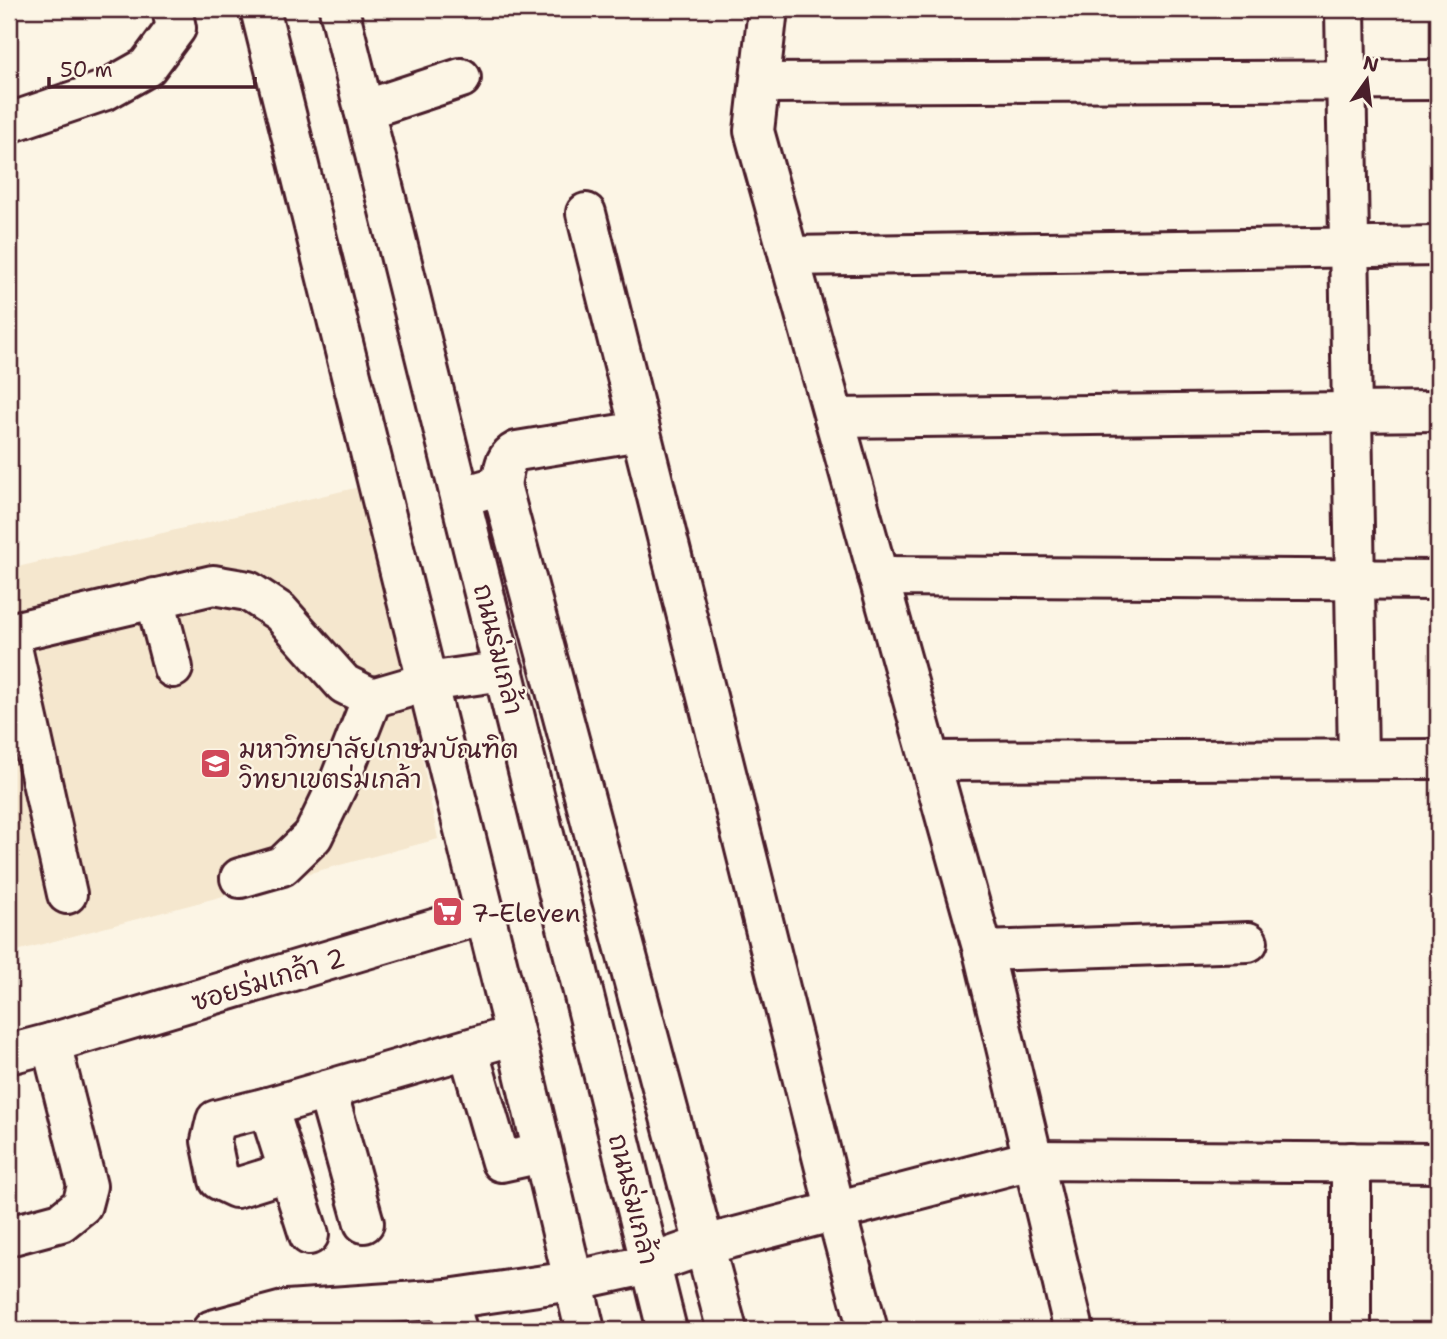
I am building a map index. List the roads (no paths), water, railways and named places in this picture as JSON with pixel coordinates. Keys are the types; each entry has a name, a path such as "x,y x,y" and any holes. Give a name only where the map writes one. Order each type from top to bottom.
{"street":[{"path":"9,123 106,90 147,67 176,28 172,9"},
{"path":"260,9 515,1035 585,1330"},
{"name":"ถนนร่มเกล้า","path":"339,9 667,1330"},
{"path":"768,9 754,131 983,951 1031,1160 1074,1330"},
{"path":"1345,9 1357,759"},
{"path":"364,110 461,78"},
{"path":"760,83 1347,82 1438,79"},
{"path":"586,214 836,1212 868,1330"},
{"path":"789,256 1438,246"},
{"path":"834,418 1438,411"},
{"path":"640,431 517,451 505,461 501,485 727,1330"},
{"path":"461,497 501,485"},
{"path":"878,576 1438,580"},
{"path":"67,894 9,633 213,584 248,591 280,612 344,684 372,698 427,682 504,671"},
{"path":"155,598 173,668"},
{"path":"240,878 282,866 313,836 340,780 372,698"},
{"path":"930,761 1438,759"},
{"name":"ซอยร่มเกล้า 2","path":"9,1054 484,914"},
{"path":"983,951 1248,942"},
{"path":"287,1172 236,1188 219,1180 211,1140 216,1120 515,1035"},
{"path":"9,1237 61,1222 82,1205 87,1186 51,1043"},
{"path":"468,1049 501,1162 542,1153"},
{"path":"327,1090 364,1223"},
{"path":"268,1107 309,1235"},
{"path":"212,1330 287,1320 452,1315 650,1264 705,1245 1031,1160 1438,1163"},
{"path":"1351,1162 1351,1330"}],"place":[{"name":"มหาวิทยาลัยเกษมบัณฑิต วิทยาเขตร่มเกล้า","path":"216,763"},
{"name":"7-Eleven","path":"448,912"}]}
